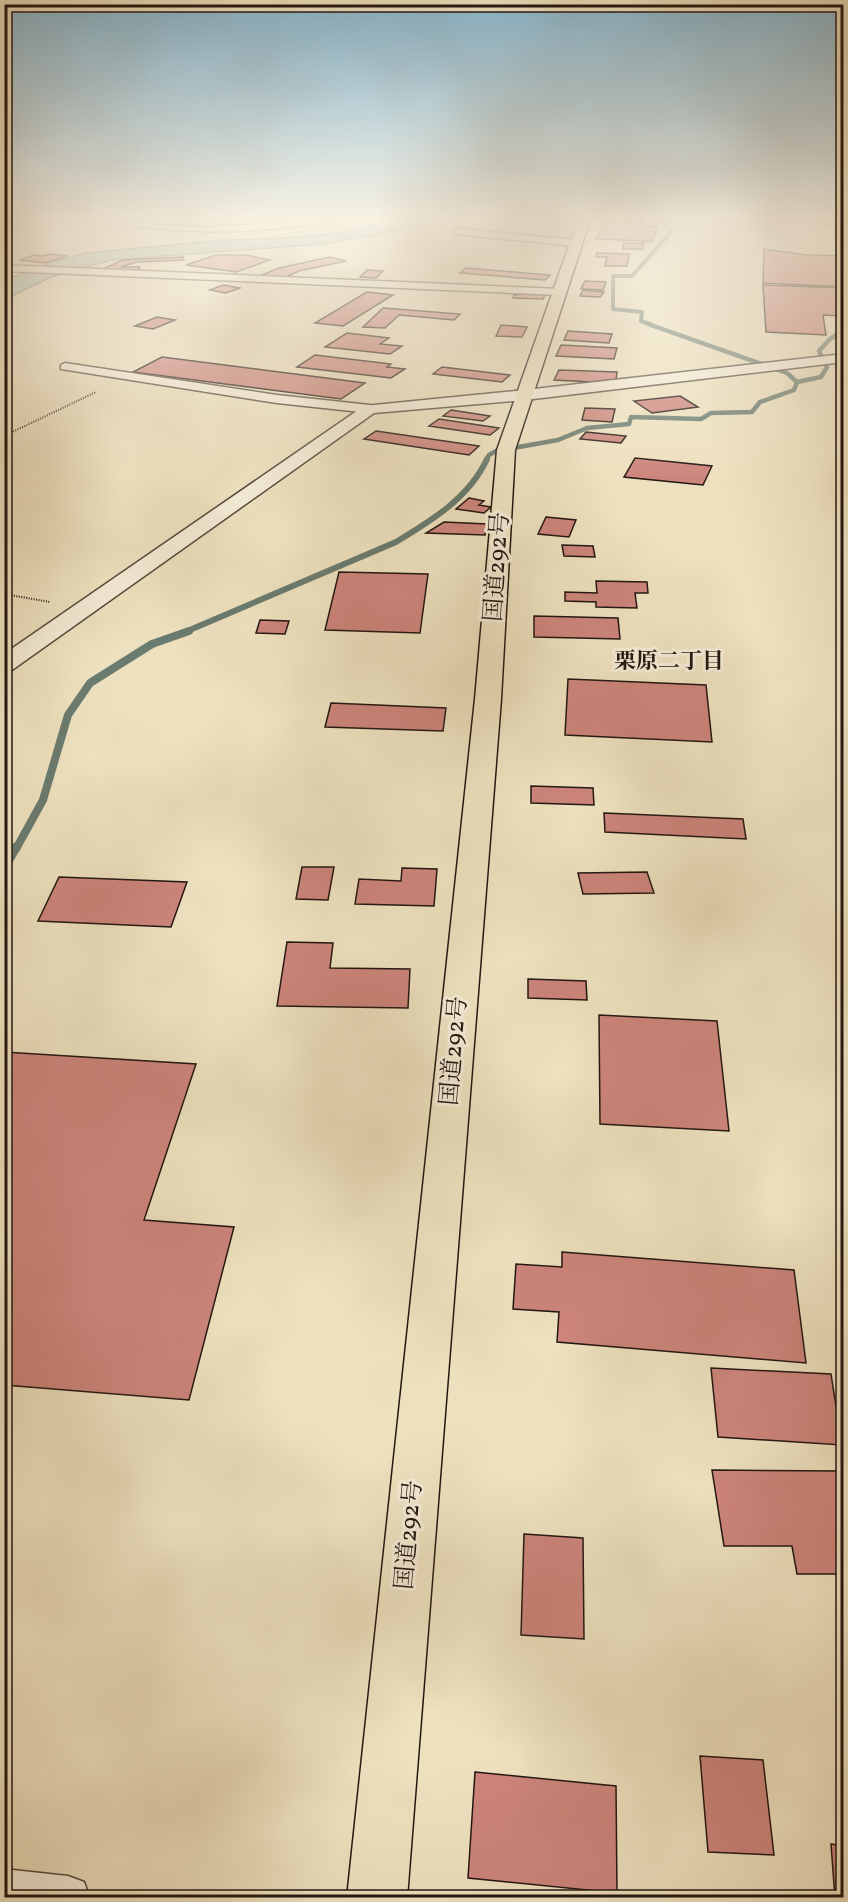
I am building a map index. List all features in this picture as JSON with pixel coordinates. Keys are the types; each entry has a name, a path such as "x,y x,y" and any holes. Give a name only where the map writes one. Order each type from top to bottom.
{"highway":[{"name":"国道292号","path":"376,1898 486,723 506,450 556,306"}],"street":[{"path":"66,367 277,399 370,409 843,358"},
{"path":"4,665 370,409"},
{"path":"4,1891 68,1898"}],"path":[{"path":"4,436 127,376"},
{"path":"4,594 87,609"}],"building":[{"path":"344,306 376,306 343,326 315,323"},
{"path":"764,306 844,306 844,316 823,315 826,335 766,332"},
{"path":"383,308 460,314 454,320 399,315 385,328 363,327"},
{"path":"157,317 175,320 153,329 135,326"},
{"path":"501,325 527,327 522,337 496,336"},
{"path":"568,331 612,334 609,343 564,340"},
{"path":"347,333 389,338 380,344 402,346 390,354 325,347"},
{"path":"561,345 617,348 614,359 556,356"},
{"path":"315,355 391,364 387,367 405,369 391,378 297,367"},
{"path":"162,357 365,383 341,399 133,372"},
{"path":"442,367 510,375 502,382 433,374"},
{"path":"559,370 617,372 616,380 592,382 554,380"},
{"path":"680,396 698,407 652,413 634,401"},
{"path":"585,408 615,409 612,422 582,420"},
{"path":"451,410 490,416 483,421 443,416"},
{"path":"439,419 499,428 490,435 429,426"},
{"path":"376,431 479,446 469,455 364,439"},
{"path":"586,432 626,436 621,443 580,439"},
{"path":"635,458 712,466 703,485 624,477"},
{"path":"469,498 484,501 479,505 491,507 484,513 456,509"},
{"path":"546,517 576,520 569,537 538,534"},
{"path":"444,522 487,524 485,535 426,533"},
{"path":"562,545 593,546 595,557 564,556"},
{"path":"339,572 428,574 420,633 325,630"},
{"path":"596,581 647,582 648,593 635,593 637,608 596,607 596,602 565,601 565,592 597,593"},
{"path":"534,616 618,618 620,639 534,637"},
{"path":"260,620 289,621 285,634 256,633"},
{"path":"568,679 706,685 712,742 565,735"},
{"path":"331,703 446,708 443,731 325,727"},
{"path":"531,786 593,788 594,805 531,803"},
{"path":"604,813 743,819 746,839 605,832"},
{"path":"302,867 334,867 328,900 296,899"},
{"path":"402,868 437,869 434,906 355,904 359,879 401,881"},
{"path":"647,872 654,893 583,894 578,873"},
{"path":"59,877 187,882 171,927 38,921"},
{"path":"287,942 333,943 330,968 410,969 408,1008 277,1006"},
{"path":"528,979 586,981 587,1000 528,998"},
{"path":"599,1015 717,1021 729,1131 600,1124"},
{"path":"4,1052 196,1064 144,1220 234,1227 189,1400 4,1385"},
{"path":"562,1252 794,1270 806,1363 557,1342 559,1312 513,1309 516,1264 562,1267"},
{"path":"711,1368 831,1374 842,1445 718,1437"},
{"path":"712,1470 844,1471 844,1574 797,1574 792,1546 724,1546"},
{"path":"524,1534 583,1538 584,1639 521,1635"},
{"path":"700,1756 763,1760 774,1855 708,1852"},
{"path":"475,1772 616,1786 617,1893 468,1878"},
{"path":"831,1844 844,1846 844,1898 835,1898"}],"waterway":[{"path":"613,306 613,309 642,312 641,321 652,325"},
{"path":"648,324 787,373 797,382"},
{"path":"797,382 821,377 827,367 819,351 830,339 844,330"},
{"path":"487,459 496,451 558,440 587,428 629,424 631,417 701,419 711,413 752,412 760,402 794,390 797,382"},
{"path":"185,632 396,542 435,517 460,497 487,459"},
{"path":"16,849 43,800 68,715 90,683 152,644 189,631"},
{"path":"4,869 16,847"}],"district":[{"name":"栗原二丁目","path":"669,662"}]}
